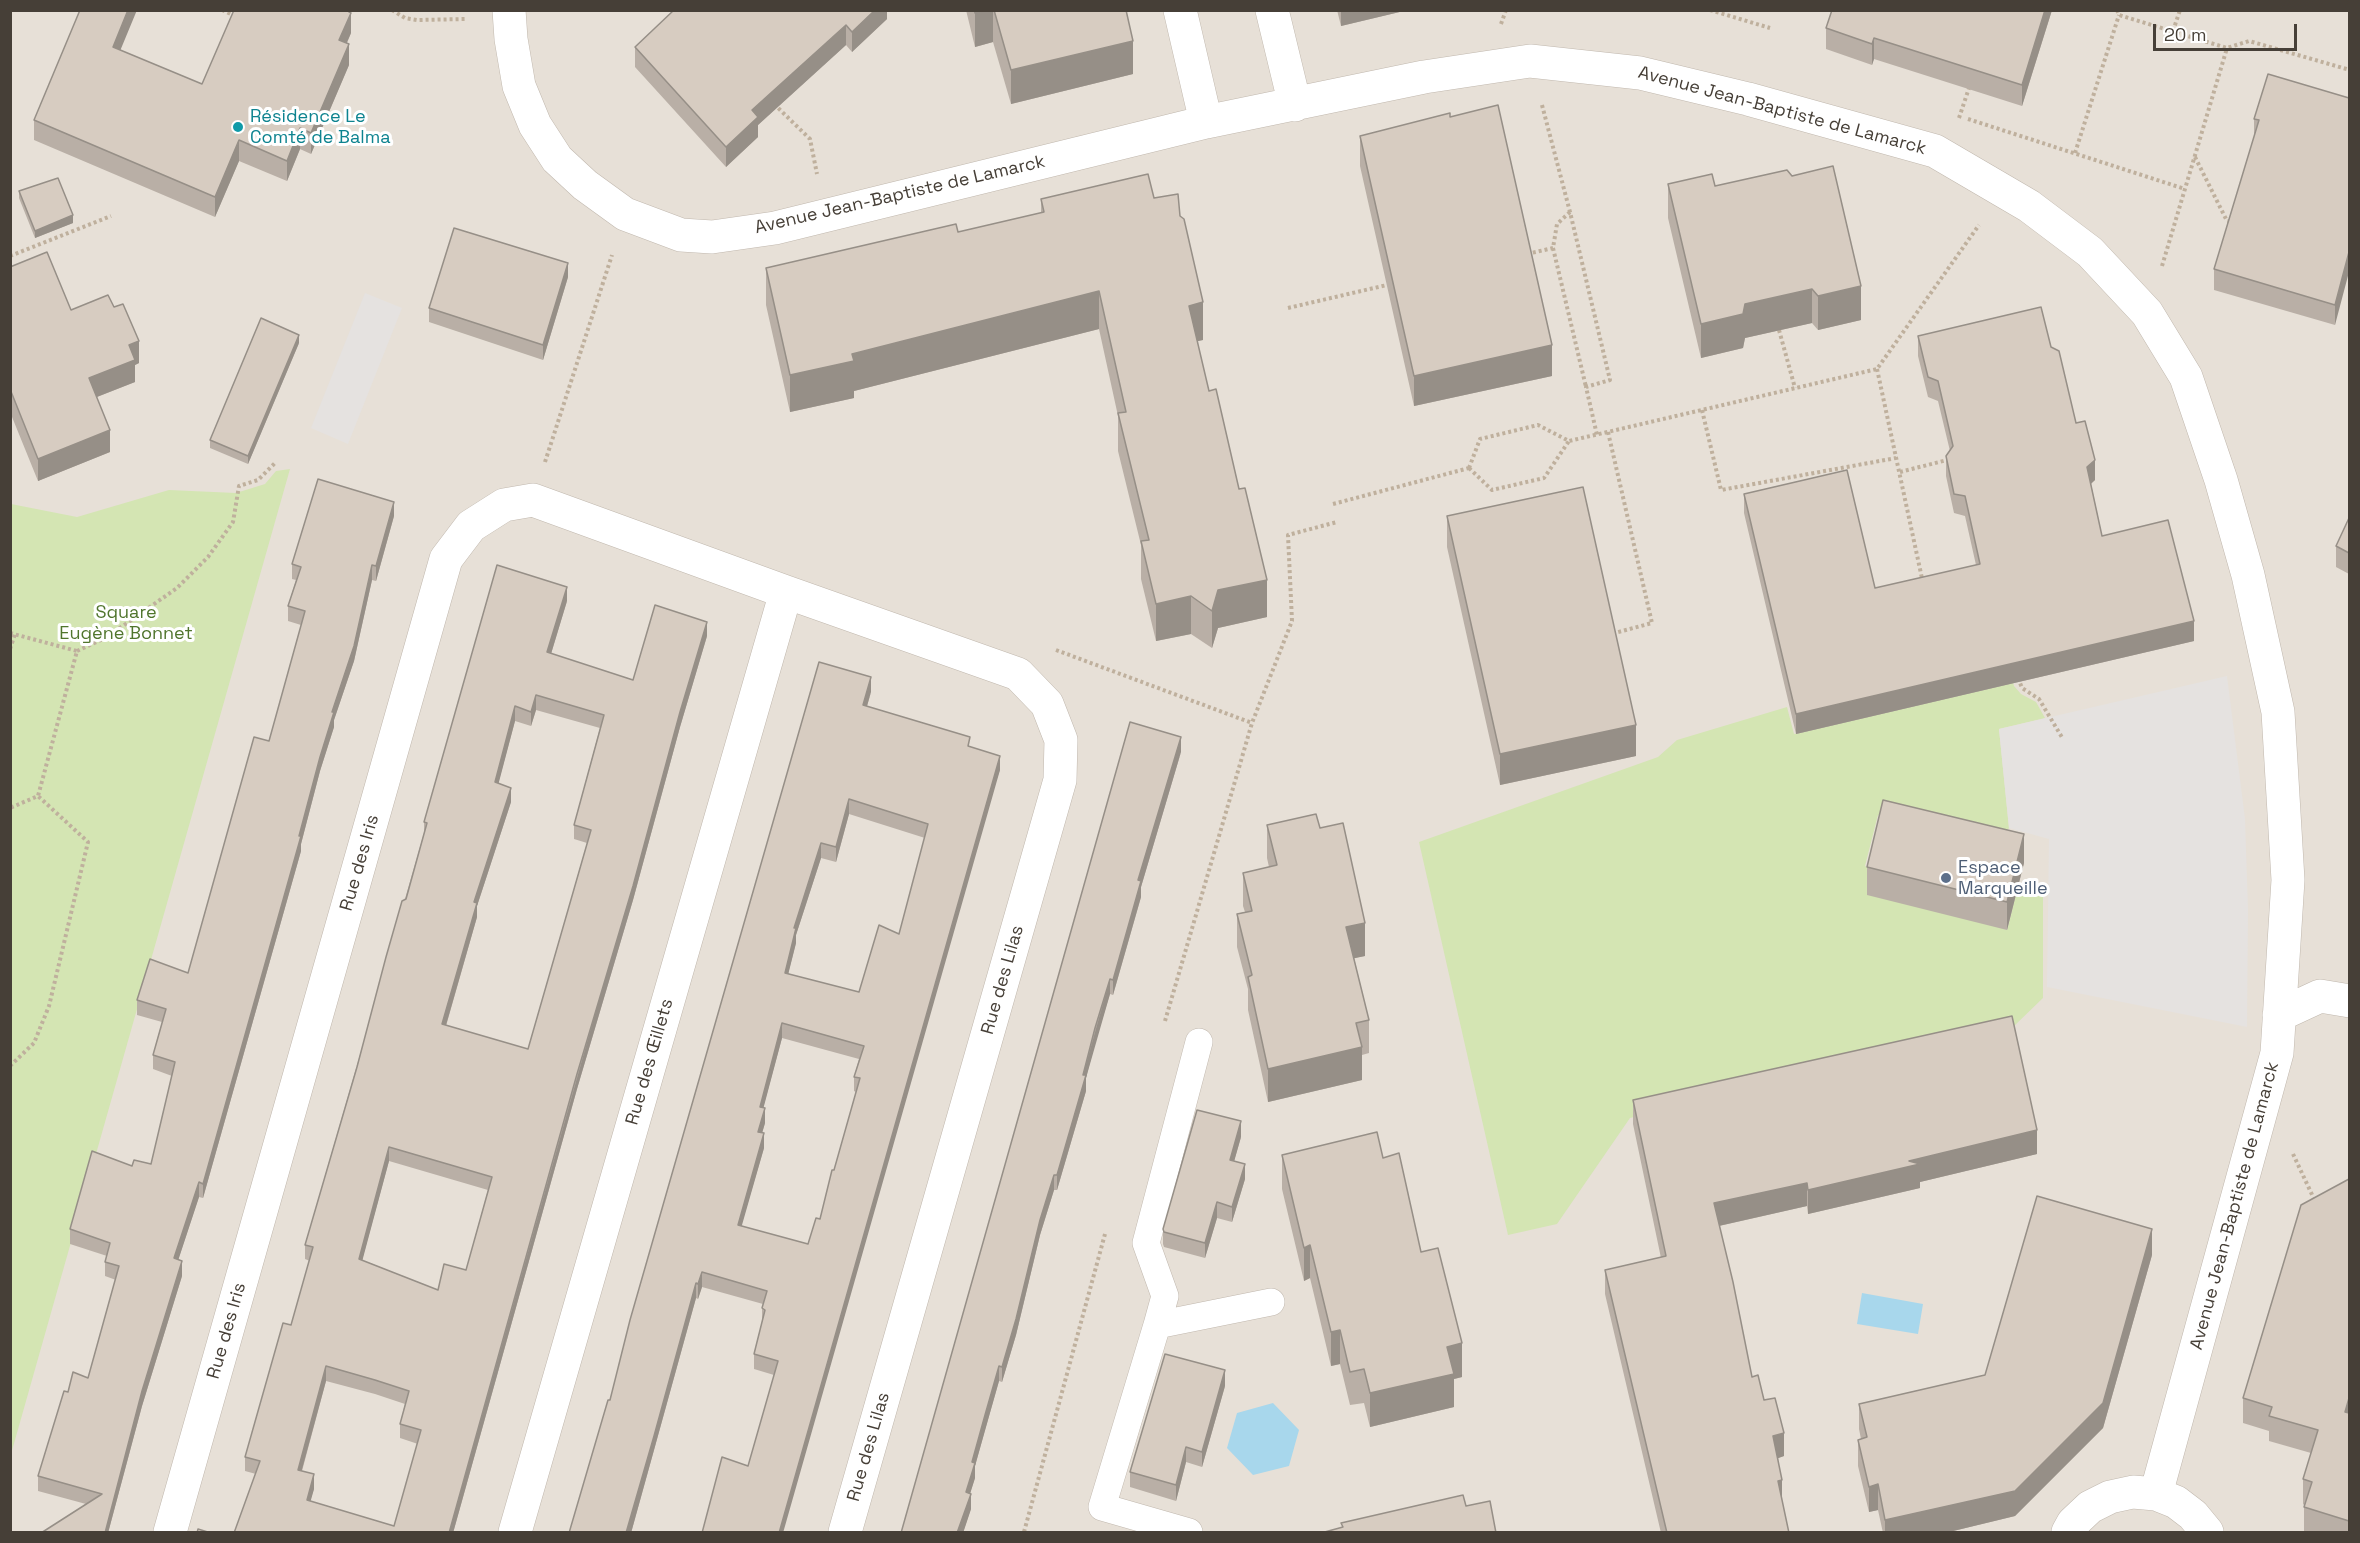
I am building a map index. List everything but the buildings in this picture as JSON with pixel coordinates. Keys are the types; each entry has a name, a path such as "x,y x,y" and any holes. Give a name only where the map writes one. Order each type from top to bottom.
{"street":[{"name":"Avenue Jean-Baptiste de Lamarck","path":"509,10 519,87 535,125 557,159 585,185 625,214 681,235 712,237 775,228 1206,122 1424,77 1530,61 1640,73 1770,105 1935,151 2029,206 2090,252 2147,313 2186,377 2221,480 2248,575 2278,712 2288,880 2277,1053 2156,1494"},
{"path":"1180,10 1206,122"},
{"path":"1272,10 1295,105"},
{"path":"533,500 786,592"},
{"name":"Rue des Iris","path":"170,1533 446,559 471,526 504,505 533,500"},
{"name":"Rue des Œillets","path":"515,1533 786,592"},
{"name":"Rue des Lilas","path":"786,592 1018,674 1047,704 1061,740 1060,780 845,1533"},
{"path":"2279,1015 2320,996 2349,1000"},
{"path":"2068,1533 2073,1523 2090,1507 2110,1497 2133,1492 2156,1494 2176,1502 2193,1515 2207,1533"}],"lane":[{"path":"1189,1533 1102,1507 1165,1296 1146,1243 1199,1042"},
{"path":"1157,1325 1271,1302"}],"path":[{"path":"222,10 239,18"},
{"path":"392,10 411,19 458,21"},
{"path":"1710,10 1770,28"},
{"path":"2173,31 2180,10"},
{"path":"2075,153 2118,13 2227,48 2249,42 2349,70"},
{"path":"2147,313 2227,48"},
{"path":"1530,61 1570,212 1610,380 1586,387"},
{"path":"768,98 810,139 826,215"},
{"path":"1959,116 2185,189"},
{"path":"2194,157 2227,221 2238,224"},
{"path":"1469,468 1480,439 1538,425 1569,441 1877,369 2002,191"},
{"path":"1570,212 1557,224 1553,248 1596,435"},
{"path":"533,500 625,214"},
{"path":"10,256 111,216"},
{"path":"1524,254 1553,248"},
{"path":"1288,308 1387,285"},
{"path":"1779,330 1794,388"},
{"path":"1877,369 1924,585"},
{"path":"1702,410 1721,490 1896,458"},
{"path":"1608,432 1652,623 1608,634"},
{"path":"1469,468 1492,490 1544,478 1569,441"},
{"path":"1900,472 1952,459"},
{"path":"10,649 13,634 77,651 107,637 177,588 208,557 233,522 239,486 258,480 276,462"},
{"path":"1333,504 1469,468"},
{"path":"1791,477 1793,485"},
{"path":"1162,1029 1252,723 1292,621 1288,535 1337,522"},
{"path":"1052,649 1252,723"},
{"path":"38,796 77,651"},
{"path":"2016,675 2022,688 2039,699 2063,739"},
{"path":"10,807 38,796"},
{"path":"10,1066 34,1043 50,1006 88,842 38,796"},
{"path":"2256,1136 2290,1146 2318,1208"},
{"path":"1024,1533 1108,1223"}],"shaded area":[{"path":"11,11 2349,11 2349,1532 11,1532"},
{"path":"365,293 402,308 348,444 311,428"},
{"path":"2227,676 2245,819 2248,910 2247,1027 2047,987 2049,839 2009,828 1999,729"}],"green space":[{"name":"Square Eugène Bonnet","path":"290,469 11,1454 11,504 77,517 169,490 236,493 265,484 276,471"},
{"path":"2005,654 2014,686 2021,694 2036,702 2045,718 1999,729 2009,828 1998,843 1878,815 1865,866 2007,930 2018,886 2043,891 2043,998 2013,1027 1630,1118 1557,1224 1508,1235 1419,842 1658,757 1677,740 1787,707 1794,734 1998,686"}],"water":[{"path":"1862,1293 1923,1304 1918,1334 1857,1324"},
{"path":"1273,1403 1299,1430 1289,1466 1253,1475 1227,1448 1237,1413"}],"place":[{"name":"Résidence Le Comté de Balma","path":"238,127"},
{"name":"Espace Marqueille","path":"1946,878"}]}
